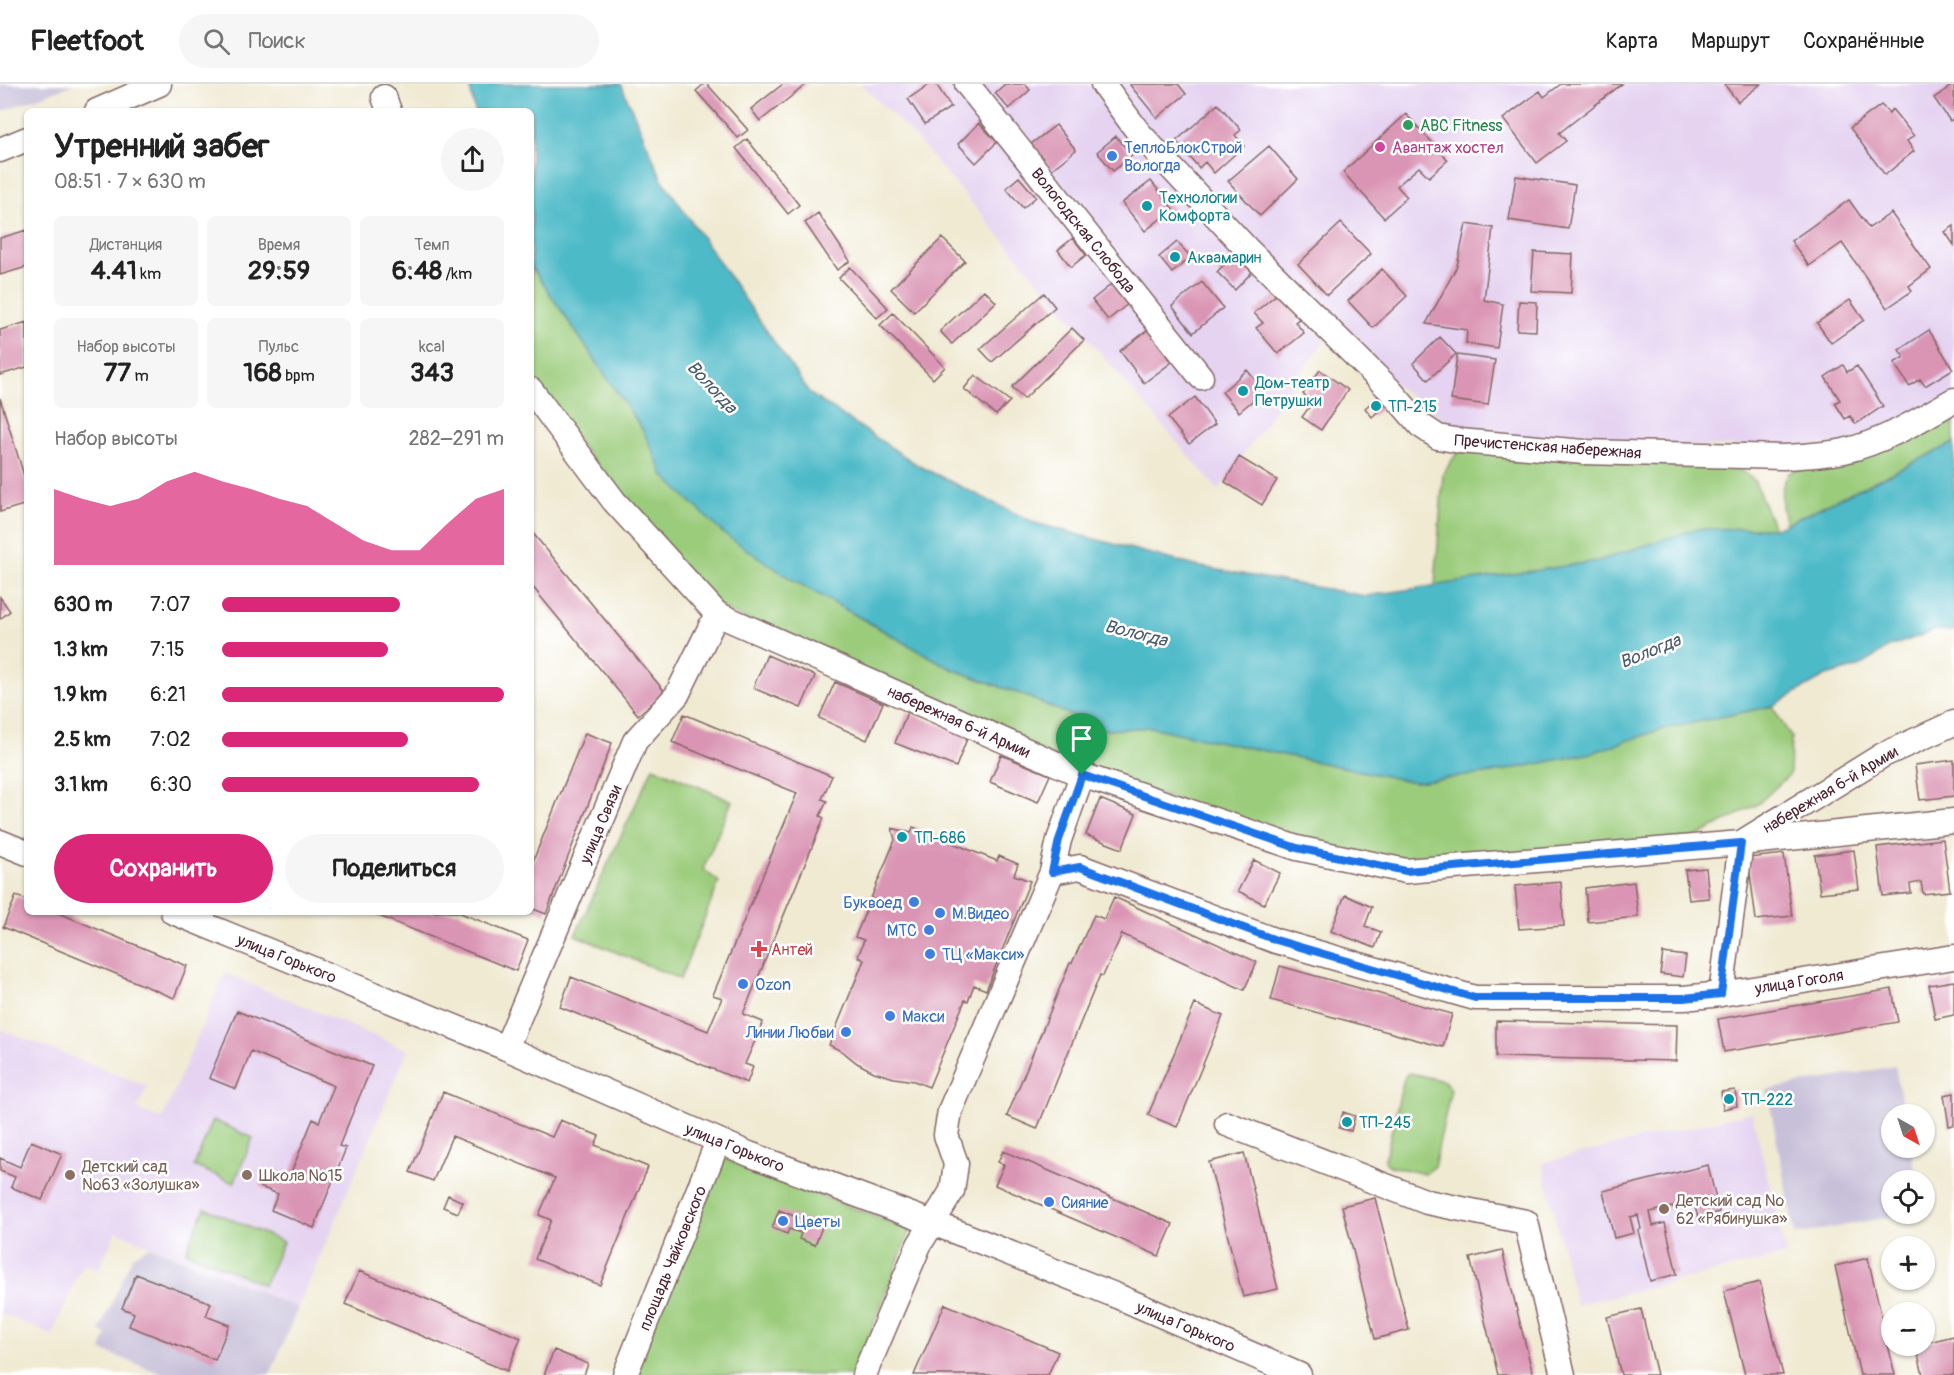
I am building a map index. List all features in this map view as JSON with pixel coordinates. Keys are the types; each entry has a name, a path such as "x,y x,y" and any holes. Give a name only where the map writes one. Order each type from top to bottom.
{"street":[{"path":"104,108 159,84"},
{"name":"Вологодская Слобода","path":"967,84 1201,377"},
{"name":"Пречистенская набережная","path":"1103,84 1139,133 1246,248 1389,389 1420,425 1438,437 1584,452 1784,457 1815,455 1845,451 1873,442 1899,431 1954,400"},
{"path":"0,150 24,140"},
{"name":"набережная 6-й Армии","path":"534,394 614,501 717,614 1082,775 1297,848 1406,871 1741,843 1954,821"},
{"name":"улица Связи","path":"506,1048 634,741 677,695 717,614"},
{"name":"набережная 6-й Армии","path":"1741,843 1883,755 1954,723"},
{"path":"864,1375 919,1245 952,1191 956,1164 946,1135 950,1111 1052,872 1059,840 1082,775"},
{"path":"0,842 24,852"},
{"path":"1721,994 1741,843"},
{"name":"улица Гоголя","path":"1052,872 1080,867 1276,940 1475,998 1684,998 1954,957"},
{"name":"улица Горького","path":"180,915 506,1048 718,1141 1118,1296 1299,1375"},
{"path":"1227,1124 1427,1202 1526,1222 1563,1375"},
{"name":"площадь Чайковского","path":"625,1375 718,1141"}],"shaded area":[{"path":"0,84 74,84 0,112"},
{"path":"861,84 1089,84 1134,142 1326,339 1218,490 914,136"},
{"path":"1115,84 1954,84 1954,393 1843,445 1584,447 1459,426 1443,419 1397,386 1254,243 1149,130"},
{"name":"Школа №15","path":"225,973 408,1050 298,1308 116,1231 99,1270 83,1263 52,1335 0,1313 0,1029 147,1086 137,1109 162,1119"},
{"path":"1895,1066 1902,1104 1881,1104 1881,1158 1913,1158 1915,1170 1881,1170 1881,1219 1795,1235 1767,1090"},
{"name":"Детский сад № 62 «Рябинушка»","path":"1752,1112 1786,1255 1576,1305 1542,1163"},
{"path":"150,1246 298,1308 271,1372 267,1375 164,1375 101,1350 107,1334 99,1331 133,1256"}],"green space":[{"path":"534,270 643,430 664,476 791,579 952,669 1023,695 1106,730 1150,727 1414,782 1491,773 1591,753 1659,730 1772,706 1791,737 1790,774 1758,804 1694,838 1407,862 1298,839 1084,770 721,608 620,497 534,383"},
{"path":"1954,406 1954,443 1786,524 1782,498 1783,485 1789,473"},
{"path":"1459,450 1731,464 1754,480 1774,528 1696,529 1598,561 1435,586 1443,474"},
{"path":"653,767 732,801 703,869 719,882 680,979 575,935"},
{"path":"1410,1073 1444,1081 1451,1089 1434,1167 1425,1174 1390,1166 1385,1159 1403,1082 1406,1075"},
{"path":"213,1120 253,1138 234,1183 194,1166"},
{"path":"720,1157 910,1230 854,1375 632,1375"},
{"path":"205,1208 283,1242 264,1285 186,1251"}],"water":[{"name":"Вологда","path":"469,84 621,84 662,179 810,394 919,466 1035,523 1196,566 1366,596 1598,561 1696,529 1775,528 1954,443 1954,631 1936,630 1889,647 1861,666 1826,676 1772,706 1659,730 1591,753 1491,773 1414,782 1150,727 1106,730 1023,695 952,669 791,579 724,534 664,476 643,430 534,270 534,108 474,108"}],"building":[{"path":"707,84 748,130 738,138 696,91"},
{"path":"783,84 807,84 760,121 751,109"},
{"path":"930,84 936,84 951,107 925,124 908,99"},
{"path":"1005,84 1025,84 1030,90 1009,109 995,93"},
{"path":"1131,84 1178,84 1186,94 1157,118"},
{"path":"1561,84 1622,84 1559,133 1566,141 1537,163 1503,119 1540,91 1544,97"},
{"path":"1724,84 1761,84 1738,102"},
{"path":"1954,84 1954,118 1950,121 1934,98"},
{"path":"1218,104 1241,130 1235,135 1244,146 1214,173 1205,162 1199,168 1176,141"},
{"path":"1881,105 1889,113 1892,109 1914,136 1907,141 1914,151 1885,175 1850,128"},
{"path":"1406,114 1448,160 1429,177 1419,167 1397,186 1407,197 1384,218 1343,172"},
{"path":"979,123 997,142 976,163 958,144"},
{"path":"1056,125 1076,150 1051,170 1031,144"},
{"path":"1116,136 1132,156 1113,171 1097,152"},
{"path":"747,139 799,205 788,214 736,148"},
{"path":"1269,146 1298,179 1260,216 1228,181"},
{"path":"1516,176 1575,185 1568,229 1509,220"},
{"path":"1019,177 1036,197 1023,208 1006,188"},
{"name":"Технологии Комфорта","path":"1151,181 1173,209 1145,231 1122,203"},
{"path":"1849,200 1869,228 1891,213 1931,269 1909,286 1912,291 1887,308 1842,243 1809,266 1791,241"},
{"path":"818,213 850,261 837,270 805,223"},
{"path":"1341,223 1371,254 1327,295 1298,264"},
{"path":"1466,224 1493,228 1484,300 1503,304 1497,348 1466,343 1467,330 1426,324 1457,266"},
{"path":"1954,226 1954,245 1945,232"},
{"path":"24,231 24,268 0,275 0,238"},
{"path":"942,238 965,261 914,312 891,289"},
{"path":"1073,238 1086,255 1071,267 1058,250"},
{"name":"Аквамарин","path":"1177,242 1191,257 1172,273 1159,257"},
{"path":"1534,252 1573,254 1571,293 1531,291"},
{"path":"1234,254 1252,272 1235,290 1217,272"},
{"path":"850,267 888,308 877,318 839,278"},
{"path":"1382,269 1407,296 1373,328 1348,301"},
{"name":"Аквамарин","path":"1202,282 1223,308 1193,333 1172,306"},
{"path":"1113,283 1129,303 1108,320 1092,300"},
{"path":"984,290 996,302 952,344 940,331"},
{"path":"1044,293 1055,307 992,362 980,349"},
{"path":"1278,293 1299,319 1295,322 1304,333 1278,354 1256,328 1263,323 1254,313"},
{"path":"1850,300 1864,320 1831,343 1817,323"},
{"path":"1519,301 1537,302 1536,331 1517,330"},
{"path":"893,313 945,367 933,379 880,325"},
{"path":"24,323 24,368 0,375 0,330"},
{"path":"1072,328 1084,340 1024,399 1012,387"},
{"path":"1148,330 1172,362 1144,383 1120,351"},
{"path":"1929,330 1953,369 1925,386 1920,379 1909,386 1894,363 1904,357 1899,350"},
{"path":"1440,337 1456,354 1428,380 1413,363"},
{"path":"1457,355 1495,360 1488,405 1451,400"},
{"path":"1843,365 1847,372 1857,366 1883,406 1856,424 1850,416 1845,419 1835,403 1840,400 1825,377"},
{"name":"Дом-театр Петрушки","path":"1247,370 1264,391 1239,412 1222,392"},
{"path":"1320,370 1348,390 1321,430 1302,417 1313,402 1303,394"},
{"path":"975,375 1010,401 996,415 964,389"},
{"name":"ТП-215","path":"1379,396 1386,404 1372,417 1365,408"},
{"path":"1195,397 1215,424 1189,444 1168,418"},
{"path":"0,398 24,475 24,505 0,512"},
{"path":"1239,457 1277,480 1262,505 1225,482"},
{"path":"534,535 665,692 638,715 534,589"},
{"path":"0,597 10,611 0,619"},
{"path":"767,655 815,676 801,708 753,688"},
{"path":"835,682 883,703 867,740 819,718"},
{"path":"907,712 968,736 956,767 895,743"},
{"path":"684,714 832,776 822,799 827,801 820,816 824,818 743,1014 763,1022 745,1064 753,1067 747,1083 560,1007 571,977 708,1031 722,998 713,995 797,793 672,742"},
{"path":"585,733 612,743 546,914 534,909 534,859"},
{"path":"1001,755 1050,775 1038,802 990,782"},
{"path":"1954,760 1954,796 1920,800 1915,765"},
{"path":"1100,799 1136,814 1122,849 1086,835"},
{"name":"ТЦ «Макси»","path":"913,827 997,861 999,856 1018,864 1014,875 1030,881 986,990 974,985 968,1001 965,1000 929,1087 914,1081 874,1072 829,1045 864,960 858,957 864,940 855,937 895,840 892,828 911,833"},
{"path":"1943,839 1950,891 1923,894 1921,882 1910,884 1911,893 1883,896 1877,847"},
{"path":"1854,850 1859,889 1820,893 1815,855"},
{"path":"1784,854 1792,916 1756,920 1748,858"},
{"path":"1254,860 1280,873 1264,904 1238,891"},
{"path":"1706,868 1709,898 1689,900 1685,870"},
{"path":"1561,882 1564,926 1519,929 1515,886"},
{"path":"1634,882 1638,917 1588,922 1585,888"},
{"path":"1345,895 1372,907 1365,926 1381,932 1375,948 1331,931"},
{"path":"16,896 24,899 24,915 63,915 187,966 174,998 3,927"},
{"path":"1114,897 1257,962 1244,990 1122,934 1103,976 1100,975 1037,1129 1007,1116 1070,963 1094,915 1104,919"},
{"path":"376,915 466,915 528,940 516,971"},
{"path":"1663,953 1686,956 1683,977 1660,974"},
{"path":"1280,966 1452,1014 1443,1047 1271,1000"},
{"path":"1954,981 1954,1015 1935,1019 1929,985"},
{"path":"1892,989 1898,1022 1724,1052 1718,1019"},
{"path":"1195,1004 1223,1016 1177,1127 1148,1115"},
{"path":"237,1011 372,1066 339,1146 346,1148 314,1228 271,1210 278,1194 260,1187 267,1171 288,1180 313,1119 319,1122 334,1086 251,1051 236,1089 209,1078"},
{"path":"1496,1021 1677,1025 1676,1061 1496,1057"},
{"name":"ТП-222","path":"1735,1090 1737,1106 1723,1109 1721,1092"},
{"path":"443,1092 552,1137 560,1120 599,1136 595,1145 648,1167 600,1285 535,1259 551,1220 539,1215 555,1178 452,1136 433,1181 410,1172"},
{"path":"1954,1093 1954,1125 1949,1126 1944,1095"},
{"name":"ТП-245","path":"1343,1112 1355,1116 1351,1131 1339,1128"},
{"path":"31,1141 62,1154 42,1200 11,1187 15,1177 0,1171 0,1158 20,1167"},
{"path":"1003,1151 1173,1224 1159,1256 995,1185 1004,1165 998,1162"},
{"path":"1244,1153 1278,1289 1243,1297 1209,1162"},
{"path":"1708,1165 1719,1212 1698,1218 1694,1202 1650,1212 1653,1226 1665,1223 1677,1274 1650,1281 1638,1230 1641,1229 1638,1215 1630,1217 1634,1233 1614,1238 1603,1191"},
{"path":"448,1195 463,1202 458,1213 443,1207"},
{"path":"1375,1198 1409,1330 1375,1339 1342,1206"},
{"path":"779,1210 822,1227 815,1245 799,1239 801,1233 789,1229 787,1234 772,1228"},
{"path":"1502,1250 1533,1375 1498,1375 1470,1258"},
{"path":"1868,1258 1881,1314 1881,1356 1891,1356 1895,1375 1860,1375 1835,1266"},
{"path":"359,1271 521,1338 507,1371 345,1304"},
{"path":"136,1274 211,1303 206,1316 229,1325 215,1360 129,1326 134,1313 122,1308"},
{"path":"1760,1282 1783,1375 1745,1375 1724,1291"},
{"path":"945,1304 1058,1352 1048,1375 914,1375"},
{"path":"1641,1309 1657,1375 1621,1375 1607,1317"},
{"path":"1954,1336 1954,1375 1923,1375 1918,1356 1935,1356 1935,1340"},
{"path":"554,1350 588,1364 584,1375 544,1375"}],"place":[{"name":"ABC Fitness","path":"1408,125"},
{"name":"Авантаж хостел","path":"1380,147"},
{"name":"ТеплоБлокСтрой Вологда","path":"1112,156"},
{"name":"Технологии Комфорта","path":"1147,206"},
{"name":"Аквамарин","path":"1175,257"},
{"name":"Дом-театр Петрушки","path":"1243,391"},
{"name":"ТП-215","path":"1376,406"},
{"name":"ТП-686","path":"902,837"},
{"name":"Буквоед","path":"914,902"},
{"name":"М.Видео","path":"940,913"},
{"name":"МТС","path":"929,930"},
{"name":"Антей","path":"759,949"},
{"name":"ТЦ «Макси»","path":"930,954"},
{"name":"Ozon","path":"743,984"},
{"name":"Макси","path":"890,1016"},
{"name":"Линии Любви","path":"846,1032"},
{"name":"ТП-222","path":"1729,1099"},
{"name":"ТП-245","path":"1347,1122"},
{"name":"Детский сад №63 «Золушка»","path":"70,1175"},
{"name":"Школа №15","path":"247,1175"},
{"name":"Сияние","path":"1049,1202"},
{"name":"Детский сад № 62 «Рябинушка»","path":"1664,1209"},
{"name":"Цветы","path":"783,1221"}],"route":[{"path":"1082,775 1297,848 1406,871 1741,843 1721,994 1684,998 1475,998 1276,940 1080,867 1052,872 1059,840 1082,775"}]}
